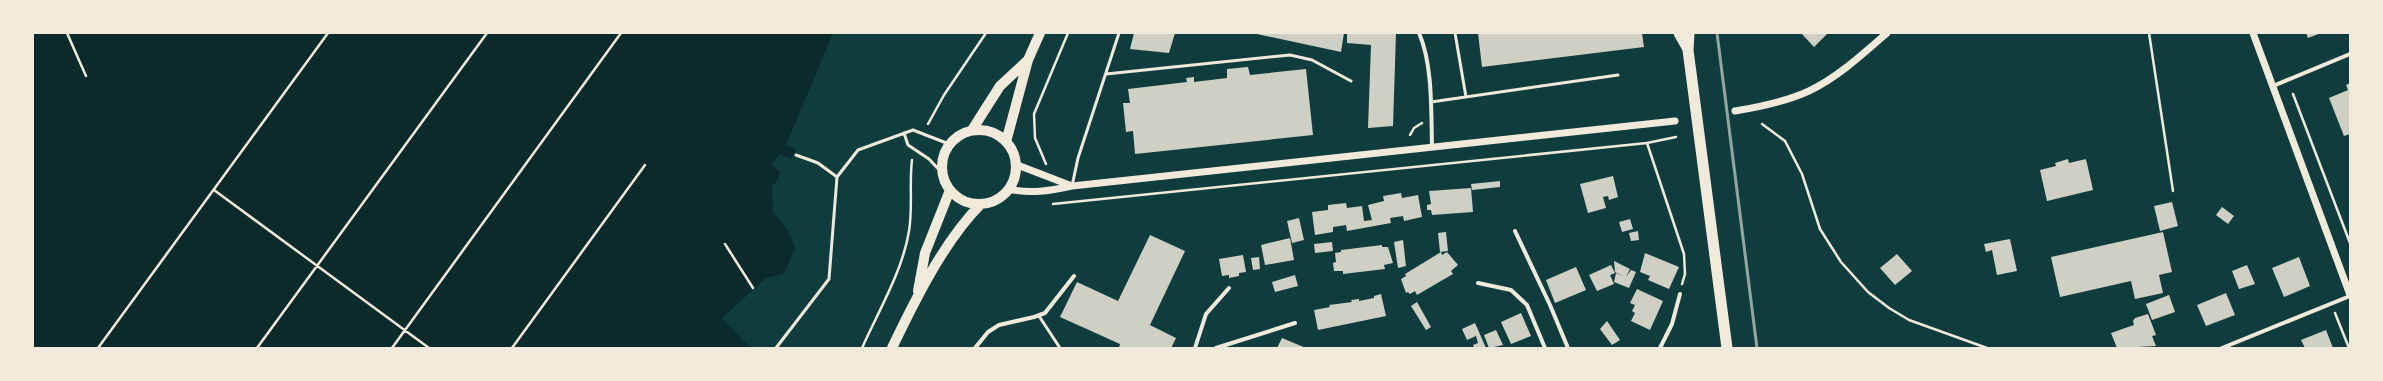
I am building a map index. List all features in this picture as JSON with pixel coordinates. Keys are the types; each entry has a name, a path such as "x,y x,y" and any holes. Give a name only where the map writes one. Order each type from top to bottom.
{"highway":[{"path":"1679,33 1688,50"},
{"path":"1689,33 1688,50 1727,348"}],"main road":[{"path":"1006,142 1028,60 1040,33"},
{"path":"972,130 1000,86 1028,60"},
{"path":"892,348 918,295 968,217 981,204 996,199 1008,190 1014,177 1015,164 1013,152 1006,142 996,134 984,130 972,130 959,135 949,144 943,158 942,173 950,190 958,198 981,204"},
{"path":"918,295 925,253 950,190"}],"street":[{"path":"1419,33 1423,44 1431,102 1432,146"},
{"path":"1735,111 1770,105 1809,90 1848,66 1887,33"},
{"path":"2222,348 2235,346 2350,295 2253,33"},
{"path":"2273,86 2350,54"},
{"path":"1008,190 1026,193 1042,192 1072,186 1675,121"},
{"path":"1015,164 1072,186"},
{"path":"1515,231 1568,348"},
{"path":"975,348 988,332 999,325 1039,316 1053,305 1074,276"},
{"path":"1478,283 1511,290 1526,305 1545,348"},
{"path":"1196,348 1206,314 1229,288"},
{"path":"1660,348 1672,324 1680,294"},
{"path":"1216,348 1295,323"}],"lane":[{"path":"1072,186 1078,158 1119,33"},
{"path":"1455,33 1466,97"},
{"path":"1106,74 1290,55 1312,60 1351,81"},
{"path":"1431,102 1618,75"},
{"path":"776,348 829,279 837,177 858,150 913,130 949,144"},
{"path":"904,133 908,145 929,159 942,173"},
{"path":"796,155 818,163 837,177"},
{"path":"1039,316 1060,348"}],"path":[{"path":"67,33 86,76"},
{"path":"98,348 328,33"},
{"path":"257,348 487,33"},
{"path":"392,348 621,33"},
{"path":"928,124 944,95 986,33"},
{"path":"1046,164 1035,138 1034,114 1068,33"},
{"path":"2149,33 2173,191"},
{"path":"2293,94 2350,243"},
{"path":"1762,124 1785,141 1802,174 1820,229 1840,262 1868,292 1889,308 1909,320 1987,348"},
{"path":"1046,205 1647,143 1676,137"},
{"path":"1647,143 1684,254 1685,274 1680,294"},
{"path":"862,348 894,279 909,233 913,204 912,158"},
{"path":"512,348 645,165"},
{"path":"214,190 429,348"},
{"path":"725,244 753,288"},
{"path":"2332,304 2348,348"}],"water":[{"path":"33,33 833,33 786,145 796,149 792,159 780,154 771,165 779,171 778,180 772,186 773,212 789,232 795,248 784,274 766,278 722,318 751,348 33,348"}],"building":[{"path":"1134,33 1175,33 1169,53 1130,49"},
{"path":"1252,33 1344,33 1341,52"},
{"path":"1347,33 1396,33 1393,126 1368,128 1371,45 1347,43"},
{"path":"1478,33 1642,33 1644,47 1482,67"},
{"path":"1801,33 1828,33 1814,47"},
{"path":"2306,33 2321,33 2308,38"},
{"path":"1248,67 1250,75 1306,69 1313,135 1135,154 1133,131 1126,132 1123,103 1130,103 1128,89 1187,82 1186,78 1194,77 1194,82 1227,78 1227,69"},
{"path":"2350,83 2350,134 2344,136 2329,98 2348,90 2346,85"},
{"path":"2068,159 2069,163 2086,159 2093,190 2047,201 2040,170 2056,166 2055,163"},
{"path":"1613,176 1618,197 1609,200 1608,196 1603,197 1606,208 1588,213 1580,184"},
{"path":"1500,181 1500,187 1472,190 1471,184"},
{"path":"1471,188 1473,212 1432,215 1431,210 1427,210 1427,205 1431,204 1429,191"},
{"path":"1401,193 1402,198 1418,195 1422,217 1404,221 1403,216 1390,218 1391,223 1347,231 1346,225 1333,227 1333,232 1315,235 1312,212 1328,210 1328,205 1346,203 1347,208 1362,206 1364,221 1372,220 1368,205 1384,201 1383,196"},
{"path":"2172,202 2178,226 2160,231 2154,206"},
{"path":"2222,207 2234,216 2228,224 2216,215"},
{"path":"1299,218 1304,240 1292,243 1287,221"},
{"path":"1630,219 1633,229 1622,232 1619,222"},
{"path":"1638,231 1639,240 1631,241 1629,233"},
{"path":"1446,232 1448,251 1440,252 1438,233"},
{"path":"2163,232 2172,272 2159,275 2163,293 2135,299 2131,281 2060,297 2051,257"},
{"path":"1150,235 1185,251 1150,325 1176,338 1171,348 1119,348 1120,344 1060,317 1077,282 1118,301"},
{"path":"1290,238 1294,260 1265,265 1261,245"},
{"path":"2010,239 2017,271 1997,275 1992,250 1986,252 1984,244"},
{"path":"1403,240 1406,266 1398,268 1394,242"},
{"path":"1332,242 1333,251 1315,253 1314,244"},
{"path":"1382,245 1382,247 1388,247 1393,263 1384,265 1385,269 1343,274 1343,271 1334,271 1333,263 1336,262 1335,253 1341,252 1341,250"},
{"path":"1441,252 1442,255 1447,252 1458,265 1451,271 1453,274 1417,295 1415,291 1410,294 1408,292 1406,293 1401,279 1406,276 1405,274"},
{"path":"1645,253 1679,267 1669,289 1648,280 1650,276 1640,272"},
{"path":"1897,254 1912,271 1895,285 1880,268"},
{"path":"1243,255 1246,272 1239,273 1239,276 1229,278 1229,275 1222,276 1219,259"},
{"path":"1259,257 1260,269 1253,270 1251,258"},
{"path":"2299,257 2310,286 2284,297 2272,268"},
{"path":"1614,261 1630,269 1626,277 1631,270 1636,272 1629,288 1614,282 1616,273 1623,276 1615,272"},
{"path":"1611,265 1615,273 1610,275 1614,284 1597,291 1589,275"},
{"path":"2247,265 2255,284 2239,289 2232,271"},
{"path":"1576,267 1586,290 1555,303 1546,280"},
{"path":"1295,275 1298,286 1275,292 1272,282"},
{"path":"1637,289 1663,301 1650,330 1631,321 1635,313 1632,311 1635,305 1630,303"},
{"path":"2226,293 2235,315 2206,326 2197,305"},
{"path":"1381,294 1386,316 1318,330 1314,310 1330,307 1329,305 1352,302 1351,300 1359,299 1359,301 1374,298 1374,296"},
{"path":"2169,295 2175,312 2152,320 2146,304"},
{"path":"1417,302 1431,327 1426,330 1411,306"},
{"path":"1521,313 1531,336 1511,344 1501,322"},
{"path":"2148,314 2156,335 2152,336 2156,346 2117,348 2111,333 2134,325 2133,321 2135,318"},
{"path":"1607,321 1620,340 1612,345 1600,329"},
{"path":"1475,323 1486,348 1474,348 1473,345 1478,343 1476,336 1467,340 1462,329"},
{"path":"1496,330 1503,345 1489,348 1484,335"},
{"path":"2326,330 2333,348 2305,348 2301,340"},
{"path":"1282,338 1306,348 1277,348"}],"railway":[{"path":"1717,33 1757,348"}]}
